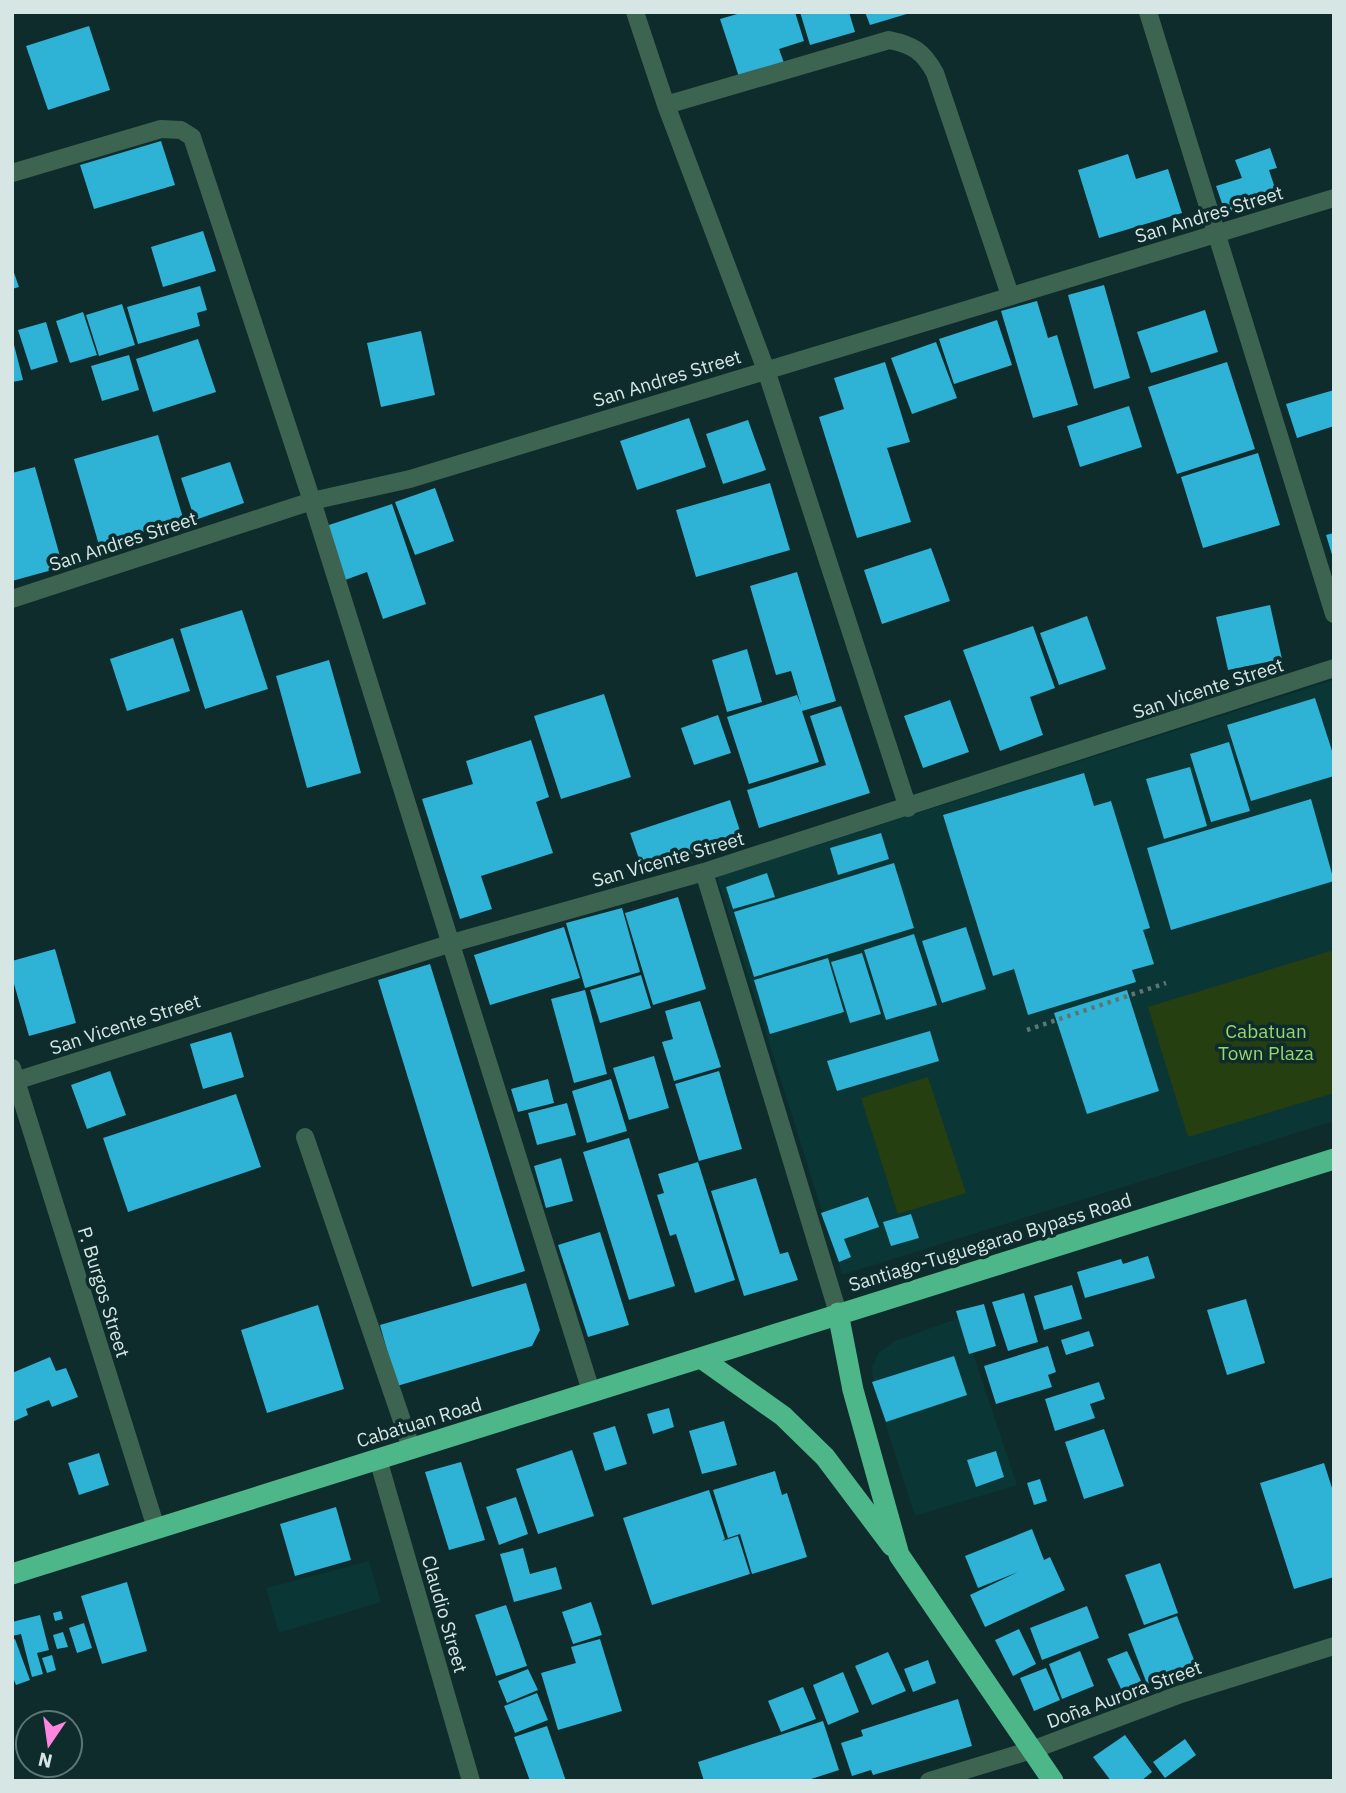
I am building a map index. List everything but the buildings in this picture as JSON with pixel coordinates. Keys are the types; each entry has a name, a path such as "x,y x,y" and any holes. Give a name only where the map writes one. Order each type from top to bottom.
{"highway":[{"name":"Santiago-Tuguegarao Bypass Road","path":"1053,1781 899,1555 853,1390 838,1313 1334,1159"},
{"name":"Cabatuan Road","path":"12,1574 412,1450 838,1313"},
{"path":"701,1358 783,1416 825,1457 899,1555"}],"street":[{"path":"635,12 666,105 765,370 908,808"},
{"path":"1148,12 1334,614"},
{"path":"666,105 889,40 910,44 924,54 935,73 1010,295"},
{"path":"12,173 161,129 181,130 192,137 312,501 591,1391"},
{"name":"San Andres Street","path":"12,599 312,501 410,480 1334,198"},
{"name":"San Vicente Street","path":"14,1077 452,943 704,872 1334,668"},
{"path":"704,872 838,1313"},
{"name":"P. Burgos Street","path":"14,1077 156,1528"},
{"path":"305,1137 412,1450"},
{"name":"Claudio Street","path":"377,1459 471,1781"},
{"name":"Doña Aurora Street","path":"929,1781 1032,1750 1178,1695 1334,1646"}],"path":[{"path":"1027,1030 1166,983"}],"shaded area":[{"path":"1333,680 1334,1121 842,1275 717,877"},
{"path":"961,1317 1017,1485 915,1516 874,1389 872,1367 879,1352 895,1341"},
{"path":"369,1561 381,1602 279,1633 266,1588"}],"green space":[{"name":"Cabatuan Town Plaza","path":"1334,950 1334,1093 1188,1137 1148,1007"},
{"path":"928,1077 966,1193 898,1214 861,1098"}]}
